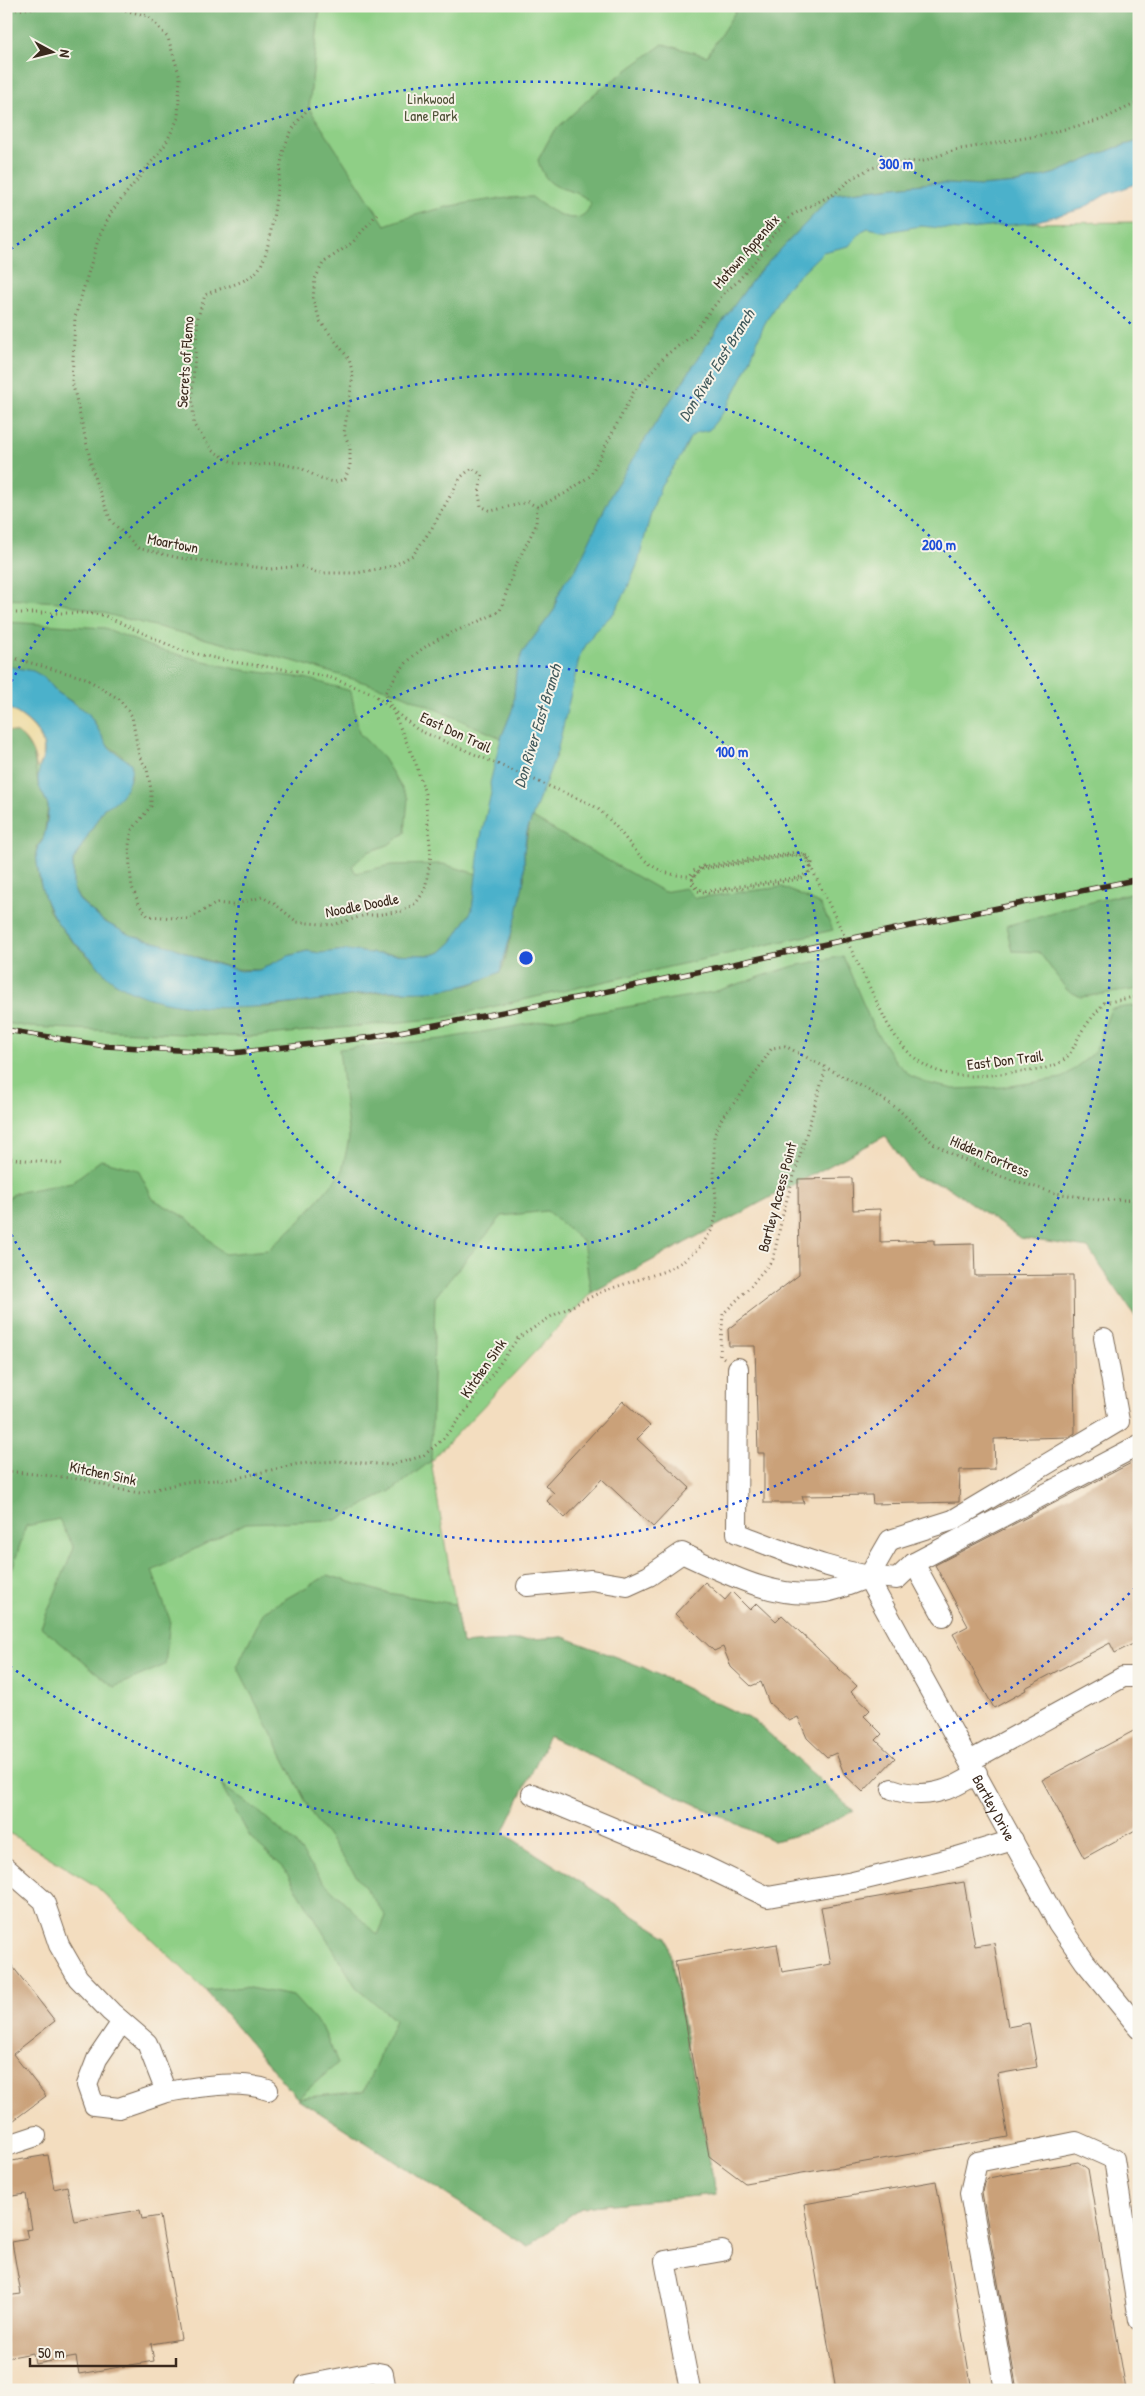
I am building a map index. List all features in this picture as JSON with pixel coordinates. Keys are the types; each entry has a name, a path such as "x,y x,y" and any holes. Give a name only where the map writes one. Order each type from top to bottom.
{"street":[{"path":"527,1586 591,1580 627,1586 649,1576 682,1553 739,1578 787,1594 826,1592 868,1578 890,1540 953,1520 1119,1421 1104,1338"},
{"path":"738,1368 737,1533 800,1557 868,1578 897,1579 914,1563 1139,1445"},
{"path":"914,1563 943,1616"},
{"name":"Bartley Drive","path":"868,1578 974,1767 1058,1923 1091,1969 1139,2028"},
{"path":"892,1789 911,1794 940,1792 963,1783 974,1767 1123,1677 1139,1677"},
{"path":"532,1794 704,1866 768,1897 853,1882 957,1857 1013,1840"},
{"path":"6,1868 44,1901 58,1945 78,1978 122,2022 147,2043 166,2092"},
{"path":"122,2022 97,2059 87,2085 94,2105 119,2108 166,2092 204,2087 254,2085 268,2090"},
{"path":"6,2146 36,2136"},
{"path":"1005,2390 970,2192 977,2162 1076,2142 1114,2159 1139,2320"},
{"path":"690,2390 665,2261 722,2250"},
{"path":"306,2385 373,2372 383,2374 386,2390"}],"path":[{"name":"Moartown","path":"6,11 32,8 113,7 148,16 168,38 180,77 178,118 165,145 112,211 99,237 74,316 72,381 95,480 112,521 138,548 180,558 271,569 300,566 318,573 357,573 393,566 413,554 432,528 461,477 472,468 482,475 479,494 480,506 491,511 528,502 537,507"},
{"name":"Motown Appendix","path":"537,507 566,493 590,476 633,393 665,356 689,338 726,291 736,283 762,252 770,239 792,215 834,194 852,178 871,168 892,163 923,161 956,150 1101,120 1139,102"},
{"name":"Secrets of Flemo","path":"309,108 294,124 284,148 266,248 259,270 243,283 220,287 205,295 198,317 192,393 194,425 212,451 234,463 257,465 276,463 301,468 321,478 335,482 345,479 350,466 350,447 344,433 352,375 349,359 320,321 313,298 315,279 322,263 353,242 377,214"},
{"path":"391,710 385,693 405,663 440,637 482,621 500,611 515,566 536,525 537,507"},
{"name":"East Don Trail","path":"6,614 81,613 103,615 180,650 232,662 305,672 331,678 372,693 418,730 579,799 599,810 647,864 668,874 690,876 693,871 703,866 796,852 806,854 812,863 810,868 808,873 800,877 708,891 698,889 692,881 693,876 695,872 702,868 796,854 806,856 809,861 812,866 810,870 808,875 800,879 708,893 697,891 691,882 695,876 696,873 703,870 796,855 806,857 810,866 815,875 820,883 886,1023 904,1050 916,1061 931,1069 967,1077 1045,1068 1060,1063 1073,1050 1083,1028 1104,1003 1139,996"},
{"name":"Noodle Doodle","path":"6,656 85,678 119,699 132,716 139,756 147,768 151,789 151,806 132,830 129,845 132,887 140,906 148,916 188,919 218,903 232,905 262,897 276,904 297,922 332,925 366,915 402,911 416,903 425,890 428,878 431,855 429,821 416,764 391,710"},
{"name":"Kitchen Sink","path":"6,1471 88,1480 116,1489 140,1493 185,1482 233,1479 297,1464 337,1461 391,1465 423,1456 443,1439 464,1414 518,1338 535,1325 603,1291 665,1271 684,1260 702,1245 713,1228 717,1210 714,1176 714,1136 722,1116 740,1096 772,1048 785,1046 826,1068"},
{"name":"Hidden Fortress","path":"826,1068 897,1108 933,1143 965,1161 1000,1176 1055,1193 1100,1200 1132,1200 1139,1204"},
{"name":"Bartley Access Point","path":"738,1368 720,1355 723,1314 750,1288 773,1259 784,1209 826,1068"},
{"path":"6,1158 64,1164"}],"green space":[{"name":"Linkwood Lane Park","path":"6,6 828,6 1016,223 1139,222 1139,1234 1020,1238 945,1185 915,1177 885,1136 591,1293 431,1461 462,1644 563,1637 642,1667 756,1722 854,1811 815,1830 774,1841 548,1736 503,1833 667,1937 716,2194 581,2207 528,2247 297,2098 205,1990 96,1886 6,1831"},
{"path":"6,6 320,6 309,108 385,225 457,205 494,199 532,197 563,216 580,217 586,212 591,203 577,193 554,185 542,172 538,160 553,132 594,94 663,44 707,56 737,9 734,6 828,6 831,9 836,6 1139,6 1139,141 1115,148 1056,173 1018,183 981,186 931,183 834,194 756,275 720,325 642,444 576,569 564,583 557,598 555,609 522,653 516,673 513,708 501,738 399,693 293,661 59,602 6,599"},
{"path":"6,622 105,628 156,649 236,669 305,678 351,691 359,733 383,758 408,798 405,833 388,845 368,852 352,866 356,873 391,865 443,864 477,874 472,910 452,943 441,952 432,955 378,954 346,950 320,953 307,951 288,956 259,970 234,969 130,935 103,921 79,899 73,888 73,861 104,808 121,794 132,776 121,754 105,744 93,720 84,710 57,692 44,677 6,666"},
{"path":"6,731 17,732 33,752 38,783 48,806 44,837 37,847 36,853 39,879 49,911 68,937 114,982 150,998 182,1005 268,1007 381,992 429,991 470,985 500,972 504,965 524,879 524,851 531,817 664,892 685,888 695,898 782,887 820,904 833,930 443,1018 247,1037 29,1027 6,1023"},
{"path":"1139,891 1139,989 1081,997 1067,990 1039,952 1012,951 1006,926 1070,907"},
{"path":"843,956 873,1027 896,1062 911,1076 931,1084 954,1089 1004,1087 1062,1078 1094,1053 1111,1009 1139,1005 1139,1322 1088,1248 1020,1238 945,1185 915,1177 885,1136 591,1293 583,1242 547,1211 502,1216 435,1297 431,1461 394,1489 336,1520 246,1523 152,1571 170,1620 165,1665 114,1687 41,1627 74,1548 59,1519 26,1526 6,1589 6,1200 15,1193 72,1182 101,1160 138,1170 153,1199 188,1219 224,1254 268,1250 300,1221 342,1172 349,1138 339,1049 442,1039 713,992 794,966"},
{"path":"328,1575 382,1592 455,1604 462,1644 563,1637 642,1667 756,1722 854,1811 815,1830 774,1841 549,1736 503,1833 667,1937 716,2194 581,2207 528,2247 297,2098 205,1990 244,1987 293,1996 323,2029 338,2063 298,2098 364,2091 395,2020 356,1987 284,1868 250,1837 221,1785 257,1810 294,1842 323,1881 378,1935 386,1916 314,1818 237,1666 264,1611"}],"sand":[{"path":"6,707 31,725 42,741 42,759 37,769 32,750 24,738 19,734 6,731"}],"water":[{"name":"Don River East Branch","path":"1139,141 1139,183 1105,195 1082,209 1030,223 960,230 920,226 887,232 868,228 862,231 849,246 823,252 784,290 764,325 746,370 726,409 709,430 696,433 690,438 681,456 661,485 650,517 638,563 627,589 614,613 594,632 580,655 557,752 527,831 524,851 524,879 517,914 500,972 465,985 447,989 375,992 277,1005 205,1007 171,1003 140,995 113,981 65,932 50,910 45,897 36,853 43,838 48,812 48,806 38,781 44,752 43,741 30,723 6,707 6,666 33,671 44,677 57,692 89,714 109,748 131,763 130,777 125,790 116,801 104,808 73,861 73,888 79,900 103,921 130,935 173,947 203,960 240,971 259,970 288,956 307,951 320,953 346,950 378,954 432,955 441,952 452,942 472,910 480,841 491,793 490,783 501,738 513,708 516,673 522,653 555,609 557,598 564,583 576,569 614,489 720,325 756,275 834,194 931,183 981,186 1018,183 1056,173 1115,148"}],"building":[{"path":"852,1178 853,1210 880,1209 880,1242 934,1240 934,1245 974,1244 975,1276 1073,1275 1075,1433 1069,1437 994,1439 995,1469 960,1470 959,1502 873,1504 872,1495 802,1496 804,1503 764,1503 764,1453 758,1453 755,1346 729,1346 728,1329 799,1275 798,1179"},
{"path":"623,1401 650,1426 637,1439 690,1488 653,1527 602,1479 565,1518 547,1501 554,1493 545,1485"},
{"path":"1139,1459 1139,1641 1115,1653 1110,1643 1025,1688 1026,1690 994,1708 953,1634 968,1626 935,1565"},
{"path":"705,1582 725,1600 732,1592 750,1610 757,1603 776,1621 782,1615 857,1686 851,1692 870,1710 864,1716 882,1734 876,1740 895,1758 863,1792 844,1774 836,1753 827,1757 807,1738 798,1717 789,1721 769,1703 761,1682 751,1686 731,1667 723,1647 714,1651 675,1614"},
{"path":"1139,1728 1139,1828 1084,1858 1042,1780"},
{"path":"964,1882 975,1946 994,1943 1008,2027 1029,2023 1037,2067 997,2074 1008,2137 745,2183 709,2156 675,1961 777,1944 782,1972 831,1964 821,1907"},
{"path":"6,1958 55,2021 13,2054 46,2096 6,2126"},
{"path":"48,2155 54,2189 67,2186 74,2221 140,2210 142,2219 160,2216 181,2339 151,2344 154,2361 79,2374 76,2357 35,2364 33,2353 6,2358 6,2296 21,2294 12,2242 28,2239 26,2230 32,2229 26,2194 6,2197 6,2162"},
{"path":"1078,2162 1088,2169 1126,2390 1017,2390 982,2192 984,2183 988,2178"},
{"path":"936,2181 972,2390 836,2390 804,2204"}],"railway":[{"path":"6,1030 105,1046 233,1053 373,1037 586,996 1139,879"}]}
